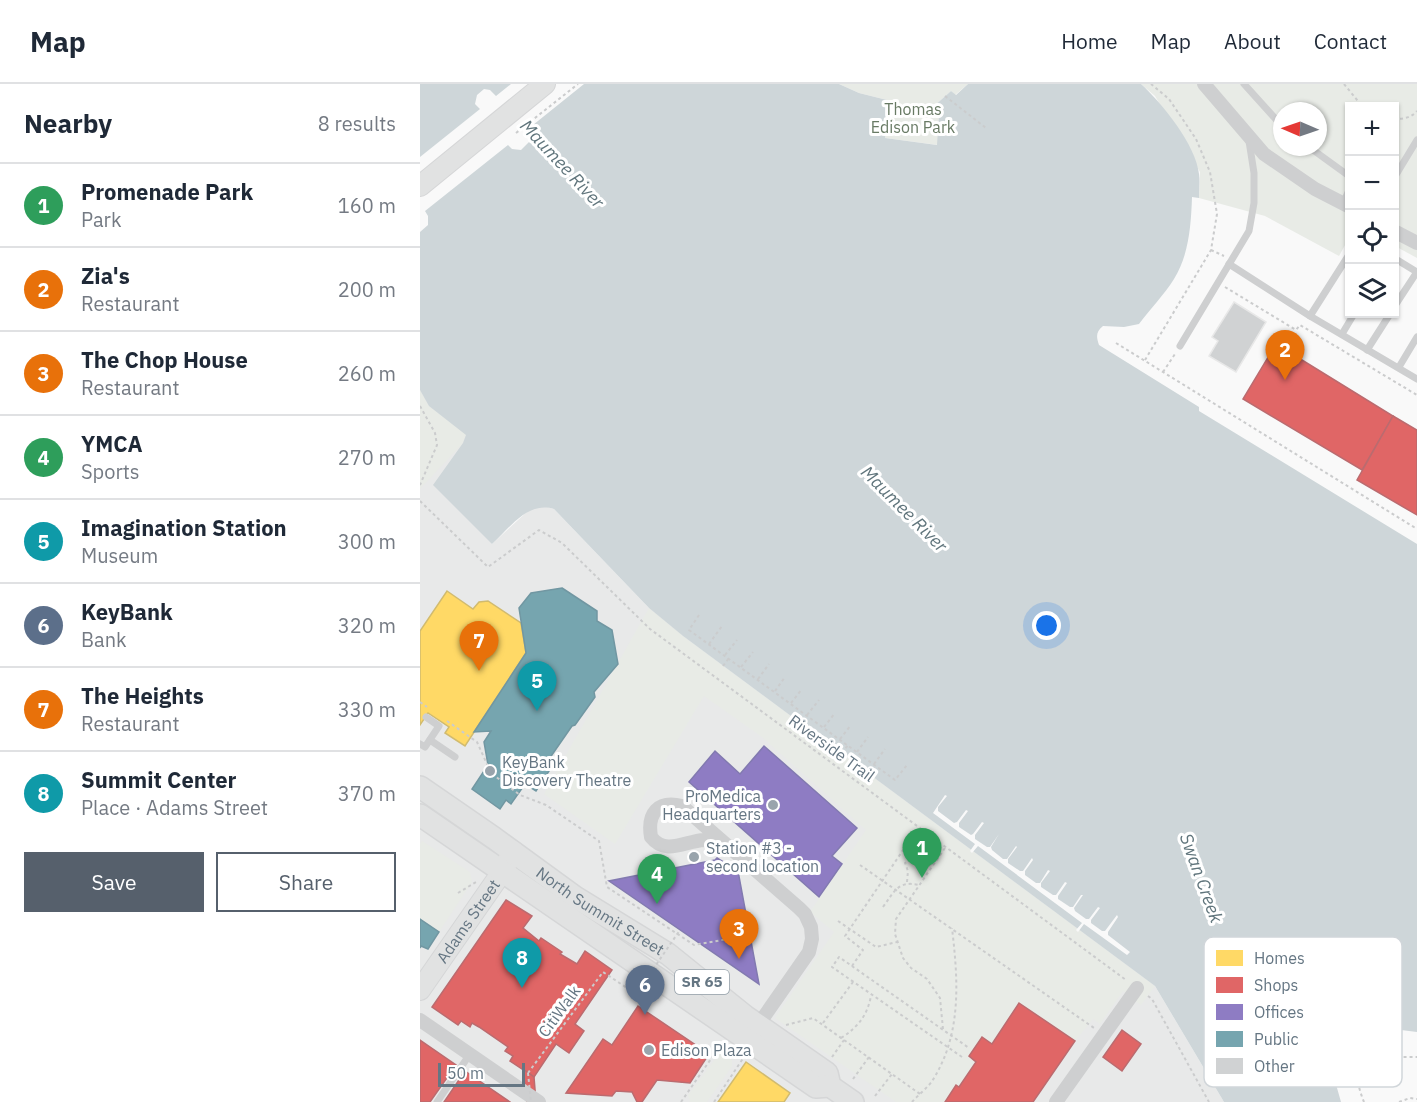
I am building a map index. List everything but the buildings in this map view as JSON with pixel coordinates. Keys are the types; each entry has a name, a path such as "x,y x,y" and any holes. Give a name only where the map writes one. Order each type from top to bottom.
{"main road":[{"name":"North Summit Street","path":"420,787 513,851 564,890 668,954 816,1087 830,1086 853,1102"},
{"name":"North Summit Street","path":"420,815 692,1003 757,1036"},
{"path":"613,949 612,934 623,927"},
{"path":"692,1003 702,998 704,984"}],"street":[{"path":"420,186 545,84"},
{"path":"1203,84 1264,154 1279,166 1345,205"},
{"path":"1399,233 1417,243"},
{"path":"723,843 706,840 679,847 662,846 651,837 649,828 651,818 657,809 664,805 682,806 799,908 809,921 812,934 809,952 757,1036"},
{"name":"Adams Street","path":"420,990 502,872 513,851"},
{"path":"1056,1102 1137,988"},
{"path":"420,1020 539,1102"}],"lane":[{"path":"1244,84 1273,116"},
{"path":"1179,346 1249,231 1254,203 1254,173 1249,139"},
{"path":"1399,171 1417,140"},
{"path":"1322,156 1345,173"},
{"path":"1310,316 1345,261"},
{"path":"1399,261 1417,272 1399,301"},
{"path":"1231,262 1310,316 1417,379"},
{"path":"1342,334 1352,318"},
{"path":"1367,350 1387,318"},
{"path":"1399,367 1417,337"},
{"path":"420,744 425,747 439,726 426,717"},
{"path":"430,740 455,757"},
{"path":"437,1102 470,1054"}],"path":[{"path":"516,133 578,84"},
{"path":"1145,361 1211,250 1217,214 1210,172 1191,131 1169,99 1151,84"},
{"path":"1344,84 1359,102"},
{"path":"945,96 986,128"},
{"path":"1399,119 1413,115 1417,111"},
{"path":"1211,250 1231,262"},
{"path":"1218,283 1296,330 1300,325 1417,395"},
{"path":"1116,343 1417,529"},
{"path":"1163,372 1179,346"},
{"path":"420,405 435,433 437,445 420,485"},
{"name":"Riverside Trail","path":"420,501 489,567 539,530 562,543 650,629 1152,999 1209,1102"},
{"path":"699,615 689,630 895,780 907,765"},
{"path":"709,644 722,626"},
{"path":"725,655 737,640"},
{"path":"741,667 753,652"},
{"path":"723,666 729,658"},
{"path":"758,679 769,664"},
{"path":"775,691 785,677"},
{"path":"791,703 802,689"},
{"path":"807,715 819,700"},
{"path":"420,702 429,709"},
{"path":"824,727 835,713"},
{"path":"439,716 477,742 491,773 520,795 546,805 599,841 607,887 694,945 740,937"},
{"path":"840,739 851,724"},
{"path":"857,752 868,737"},
{"path":"842,753 848,745"},
{"path":"874,764 885,749"},
{"path":"852,966 863,950 844,936 918,828"},
{"path":"923,831 920,848 923,860"},
{"path":"943,1029 940,998 927,979 911,968 903,958 895,934 896,919 945,847"},
{"path":"907,882 908,871 905,863 915,859 923,860 931,867"},
{"path":"860,865 1104,1035"},
{"path":"458,893 476,882"},
{"path":"883,907 896,889 907,882 919,885"},
{"path":"838,921 876,947 897,942"},
{"path":"912,1102 933,1080 944,1060 951,1035 957,1000 951,928"},
{"name":"CitiWalk","path":"531,1102 528,1073 603,972 636,994 680,930"},
{"path":"962,1057 832,967 839,957 969,1048"},
{"path":"822,1024 853,982"},
{"path":"828,1062 843,1039 860,1023 869,1008 871,994"},
{"path":"714,1102 757,1036 813,1018 920,1094"},
{"path":"681,1102 724,1040"},
{"path":"853,1079 869,1058"},
{"path":"875,1095 892,1074"},
{"path":"1359,1087 1364,1102"},
{"path":"1400,1102 1410,1098 1417,1099"}],"shaded area":[{"path":"420,390 466,434 492,544 530,509 544,506 554,509 649,608 683,636 1155,986 1204,1068 1204,1087 1215,1087 1224,1102 420,1102"}],"green space":[{"name":"Thomas Edison Park","path":"839,84 968,84 955,95 951,91 933,107 939,114 938,145 885,138 891,101 859,93"},
{"path":"1141,84 1417,84 1417,258 1399,248 1399,102 1345,102 1345,245 1339,256 1265,216 1199,198 1200,172 1155,96"},
{"path":"420,390 429,406 466,434 463,443 420,489"},
{"path":"649,608 683,636 1155,986 1141,1005 1123,991 1100,1024 1093,1019 1075,1041 1019,1004 992,1044 982,1037 969,1056 976,1062 959,1087 956,1086 945,1102 896,1102 775,1018 834,932 810,912 866,830 762,737 704,696 615,844 544,794"},
{"path":"422,841 470,872 472,882 439,932 420,919 420,844"},
{"path":"719,1054 724,1054 732,1060 732,1066 707,1102 690,1102 688,1095"}],"water":[{"path":"420,84 839,84 859,93 891,101 885,138 937,145 939,115 933,107 951,91 956,95 968,84 1141,84 1168,113 1192,150 1199,174 1199,198 1192,197 1186,250 1179,270 1170,285 1139,324 1124,327 1103,326 1097,334 1099,345 1199,407 1199,411 1417,544 1417,1032 1402,1030 1402,937 1204,937 1204,1068 1155,986 683,636 649,608 554,509 535,509 527,512 492,544 433,485 463,443 466,435 429,406 420,390"},
{"path":"1215,1087 1337,1087 1341,1102 1224,1102"}],"pier":[{"path":"511,84 584,84 528,129 529,142 521,150 512,149 508,145 425,211 428,216 428,225 420,232 420,157 480,109 475,104 477,95 484,89 490,90 496,96"},
{"path":"945,795 947,796 938,807 938,811 954,823 966,810 968,811 959,823 959,827 971,835 982,822 984,823 975,835 975,839 990,847 999,834 991,847 1003,859 1007,859 1016,846 1008,863 1023,871 1032,858 1025,875 1036,883 1040,883 1048,870 1050,871 1041,883 1041,887 1053,895 1056,895 1065,882 1067,883 1058,899 1073,907 1083,895 1074,908 1075,911 1089,919 1098,907 1100,908 1091,923 1102,931 1105,931 1117,915 1108,935 1130,952 1127,955 1084,924 1078,932 1076,930 1082,923 978,846 972,853 970,851 975,844 933,813"}],"place":[{"name":"Zia's","path":"1285,380"},
{"name":"The Heights","path":"479,671"},
{"name":"Imagination Station","path":"537,711"},
{"name":"KeyBank Discovery Theatre","path":"490,771"},
{"name":"ProMedica Headquarters","path":"773,805"},
{"name":"Station #3 - second location","path":"694,857"},
{"name":"Promenade Park","path":"922,878"},
{"name":"YMCA","path":"657,904"},
{"name":"The Chop House","path":"739,959"},
{"name":"Summit Center","path":"522,988"},
{"name":"KeyBank","path":"645,1015"},
{"name":"Edison Plaza","path":"649,1050"}],"water label":[{"name":"Maumee River","path":"562,164"},
{"name":"Maumee River","path":"904,509"},
{"name":"Swan Creek","path":"1201,878"}]}
